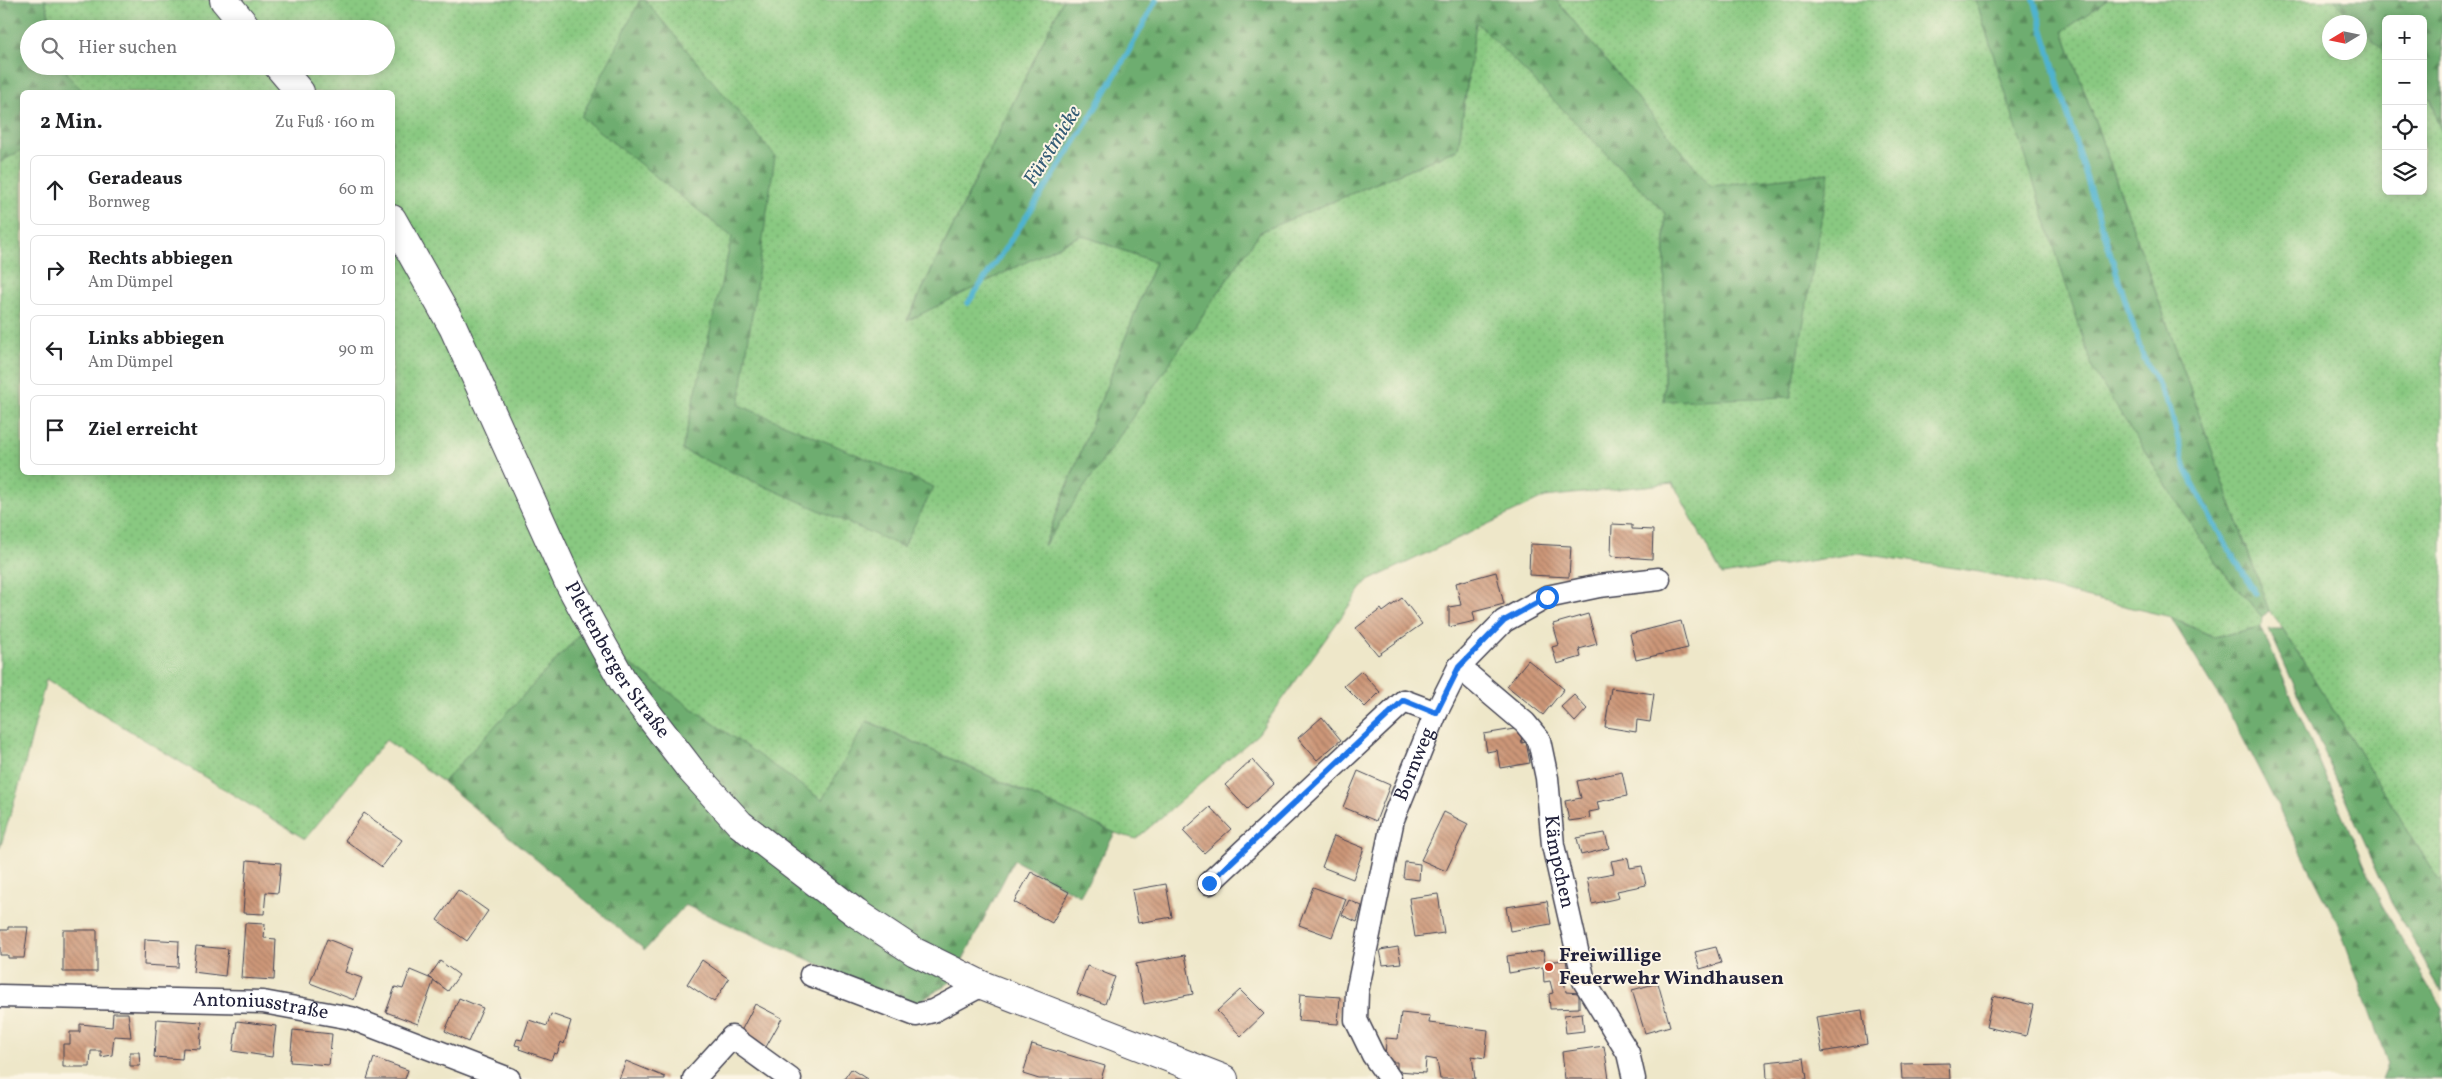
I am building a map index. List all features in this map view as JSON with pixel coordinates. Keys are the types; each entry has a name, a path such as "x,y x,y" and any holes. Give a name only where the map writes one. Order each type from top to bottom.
{"main road":[{"path":"224,0 241,20"},
{"path":"286,75 298,90"},
{"name":"Plettenberger Straße","path":"395,224 454,327 568,581 624,683 691,770 740,824 856,913 915,952 982,985 1224,1079"}],"street":[{"name":"Bornweg","path":"1390,1079 1373,1055 1356,1020 1357,992 1393,819 1436,713 1459,667 1504,621 1547,597 1599,586 1659,579"},
{"name":"Kämpchen","path":"1459,667 1525,723 1539,740 1547,778 1553,845 1584,981 1628,1053 1634,1079"},
{"path":"1209,883 1404,700 1436,713"},
{"path":"811,975 916,1015 932,1011 982,985"},
{"name":"Antoniusstraße","path":"0,996 263,1002 351,1018 509,1079"},
{"path":"694,1079 732,1037 790,1079"}],"green space":[{"path":"0,0 45,0 51,20 20,20 20,75 68,75 82,90 20,90 20,151 0,162"},
{"path":"45,0 1063,0 907,320 1081,235 1155,262 1045,543 1260,232 1458,149 1476,21 1665,213 1664,400 1829,173 1711,187 1556,0 1976,0 1988,37 2216,563 2262,617 2261,627 2214,637 2171,617 1980,572 1858,553 1722,575 1673,483 1545,497 1366,582 1258,734 1136,839 1115,833 868,721 822,801 583,631 443,782 386,740 305,839 46,679 22,776 0,848 0,162 20,151 20,475 395,475 395,90 82,90 68,75 395,75 395,20 51,20"},
{"path":"640,0 645,0 775,156 739,405 934,487 903,547 682,450 732,237 581,117"},
{"path":"1063,0 1556,0 1711,186 1829,173 1791,397 1664,401 1665,213 1476,22 1458,149 1260,232 1044,546 1155,262 1081,235 907,321"},
{"path":"1976,0 2107,0 2063,31 2269,611 2262,617 2216,563 2093,370"},
{"path":"2107,0 2334,0 2349,15 2322,15 2322,60 2367,60 2367,33 2382,49 2382,195 2427,195 2427,95 2431,99 2442,133 2442,879 2439,881 2283,629 2269,611 2063,31"},
{"path":"2334,0 2442,0 2442,133 2431,99 2427,95 2427,15 2382,15 2382,49 2367,33 2367,15 2349,15"},
{"path":"2171,618 2214,637 2261,627 2382,905 2442,1008 2442,1079 2382,1079 2388,1064 2338,924 2233,719"},
{"path":"2269,629 2283,629 2439,881 2442,879 2442,992 2391,902"},
{"path":"583,631 822,800 867,721 1115,833 1080,896 1014,860 952,981 913,1006 685,905 645,950 443,782"}],"building":[{"path":"1612,524 1632,525 1632,529 1653,530 1652,559 1611,556"},
{"path":"1530,544 1571,546 1569,577 1529,575"},
{"path":"1496,572 1504,604 1473,612 1475,621 1449,627 1449,607 1461,605 1456,583"},
{"path":"1402,598 1422,624 1378,655 1356,628 1381,609 1383,612"},
{"path":"1588,614 1597,644 1579,649 1581,657 1557,664 1552,647 1559,645 1553,624"},
{"path":"1681,621 1688,648 1636,660 1630,634"},
{"path":"1528,660 1564,689 1543,715 1507,686"},
{"path":"1361,671 1380,692 1365,707 1344,686"},
{"path":"1611,688 1654,694 1650,722 1637,720 1636,732 1605,727"},
{"path":"1574,695 1587,709 1575,722 1561,707"},
{"path":"1322,717 1341,740 1317,760 1298,738"},
{"path":"1520,728 1522,743 1526,742 1530,763 1500,768 1497,750 1487,752 1484,734"},
{"path":"1252,760 1274,784 1247,809 1225,785"},
{"path":"1358,771 1390,785 1376,821 1343,807"},
{"path":"1622,772 1627,796 1597,802 1599,810 1589,812 1590,818 1569,821 1565,801 1581,798 1577,781"},
{"path":"1210,807 1231,829 1204,853 1183,831"},
{"path":"1444,812 1468,824 1446,871 1421,860"},
{"path":"364,813 402,840 382,867 345,840"},
{"path":"1605,833 1609,848 1581,855 1577,838"},
{"path":"1334,836 1364,848 1353,879 1322,867"},
{"path":"1628,858 1630,868 1642,866 1646,885 1617,891 1619,898 1592,904 1587,878 1614,873 1611,861"},
{"path":"247,860 281,863 278,893 266,892 264,914 243,913"},
{"path":"1405,862 1420,864 1419,880 1403,878"},
{"path":"1031,872 1069,892 1052,923 1014,902"},
{"path":"1166,884 1172,917 1138,923 1132,890"},
{"path":"1313,887 1346,899 1332,937 1299,925"},
{"path":"458,890 488,911 467,941 437,920"},
{"path":"1438,894 1444,933 1415,937 1409,898"},
{"path":"1349,900 1362,906 1357,922 1342,915"},
{"path":"1547,901 1551,924 1510,931 1506,907"},
{"path":"245,923 265,924 264,938 276,939 274,980 241,978"},
{"path":"8,927 28,927 24,958 8,958 8,955 0,955 0,930 8,930"},
{"path":"63,930 97,930 97,972 63,972"},
{"path":"145,939 179,941 178,967 144,965"},
{"path":"327,939 353,949 345,972 362,978 354,1000 310,983"},
{"path":"196,946 228,949 225,976 193,972"},
{"path":"1398,947 1401,963 1383,965 1380,950"},
{"path":"1716,947 1721,963 1700,969 1695,952"},
{"path":"1543,951 1545,962 1566,960 1569,979 1564,980 1566,992 1579,993 1579,1008 1550,1009 1549,994 1553,993 1550,981 1544,982 1543,967 1509,973 1507,956"},
{"path":"1185,955 1193,994 1144,1004 1136,964"},
{"path":"702,960 729,979 714,1002 687,984"},
{"path":"440,961 459,975 448,991 429,977"},
{"path":"1087,966 1115,977 1105,1004 1077,994"},
{"path":"410,970 434,980 418,1024 386,1012 395,987 403,989"},
{"path":"1658,983 1670,1026 1645,1033 1632,990"},
{"path":"1240,990 1264,1014 1241,1036 1217,1011"},
{"path":"1300,994 1340,997 1338,1024 1298,1021"},
{"path":"1993,996 2033,1005 2026,1036 1986,1027"},
{"path":"459,998 483,1008 468,1042 445,1031"},
{"path":"755,1004 782,1018 766,1047 740,1033"},
{"path":"1862,1010 1867,1044 1822,1052 1816,1017"},
{"path":"113,1013 128,1013 131,1037 114,1036 112,1055 101,1057 101,1051 91,1051 90,1067 63,1067 63,1044 70,1044 70,1032 80,1032 80,1024 112,1027"},
{"path":"1401,1013 1430,1016 1429,1023 1488,1030 1485,1058 1472,1056 1475,1079 1440,1079 1437,1060 1426,1058 1425,1073 1397,1071 1397,1062 1385,1062 1386,1038 1398,1039"},
{"path":"1582,1013 1584,1031 1566,1033 1564,1015"},
{"path":"551,1014 571,1021 564,1044 561,1042 557,1054 554,1053 551,1060 519,1049 520,1046 515,1045 517,1039 522,1040 529,1020 547,1026"},
{"path":"157,1019 202,1022 200,1049 183,1048 182,1059 154,1057"},
{"path":"237,1021 276,1026 272,1057 233,1051"},
{"path":"293,1030 332,1034 329,1065 290,1062"},
{"path":"1032,1044 1105,1066 1101,1079 1039,1079 1023,1074"},
{"path":"1604,1046 1609,1079 1565,1079 1562,1052"},
{"path":"130,1052 139,1052 140,1066 130,1066"},
{"path":"374,1058 408,1070 405,1079 367,1079"},
{"path":"1804,1058 1807,1079 1767,1079 1766,1062"},
{"path":"626,1061 665,1077 665,1079 619,1079"},
{"path":"1949,1063 1950,1079 1902,1079 1901,1064"},
{"path":"851,1069 867,1079 844,1079"}],"waterway":[{"name":"Fürstmicke","path":"968,303 1043,192 1090,117 1156,0"},
{"path":"2034,0 2083,167 2143,356 2170,408 2186,470 2222,538 2256,594"}],"place":[{"name":"Freiwillige Feuerwehr Windhausen","path":"1549,967"}],"route":[{"path":"1209,883 1404,700 1436,713 1459,667 1504,621 1547,597"}]}
